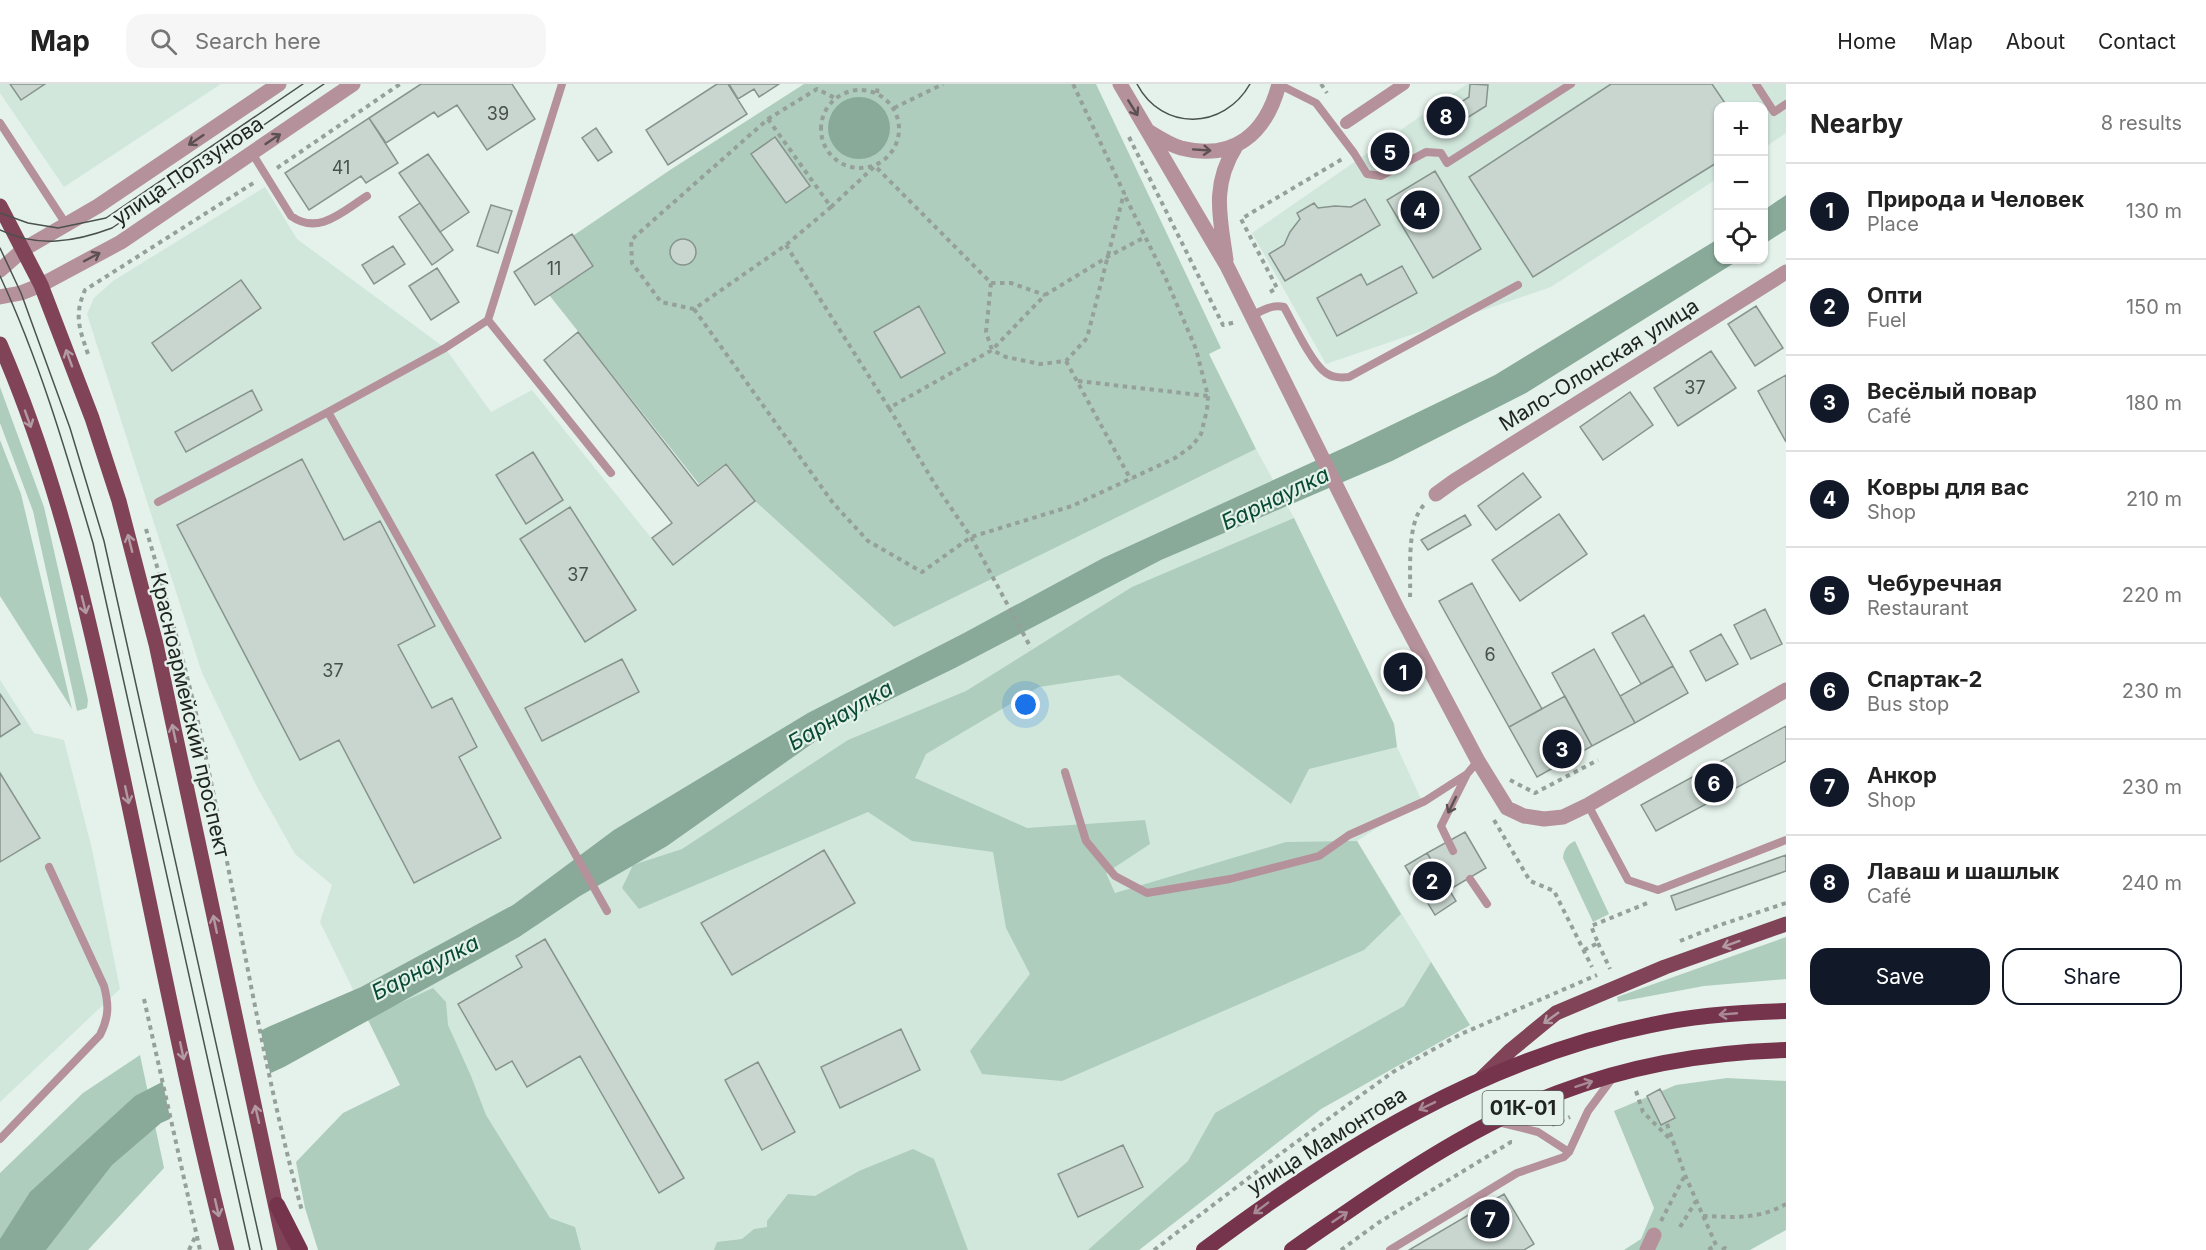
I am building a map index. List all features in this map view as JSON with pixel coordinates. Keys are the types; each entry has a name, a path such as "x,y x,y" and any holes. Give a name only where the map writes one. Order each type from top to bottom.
{"highway":[{"name":"01К-01","path":"1480,1080 1547,1053 1652,1024 1705,1016 1786,1011"},
{"name":"01К-01","path":"1292,1250 1395,1179 1495,1121 1558,1093 1616,1074 1657,1064 1711,1055 1786,1050"},
{"name":"улица Мамонтова","path":"1204,1250 1275,1198 1344,1153 1410,1114 1480,1080"},
{"path":"277,1205 300,1250"}],"main road":[{"name":"Красноармейский проспект","path":"0,206 41,285 92,418 119,501 156,644 285,1250"},
{"path":"0,344 35,437 62,519 98,657 227,1250"},
{"path":"1480,1080 1511,1050 1556,1013 1665,968 1786,924"}],"street":[{"name":"улица Ползунова","path":"0,270 24,249 98,206 279,84"},
{"name":"улица Ползунова","path":"0,297 21,293 41,285 121,242 353,84"},
{"path":"1120,84 1227,266"},
{"path":"1280,84 1270,112 1252,135 1236,146 1224,165 1219,191 1227,266 1244,318 1288,389 1358,530 1478,760 1507,808 1524,816 1544,819 1563,817 1588,805 1786,690"},
{"path":"1346,123 1404,84"},
{"path":"1148,131 1179,147 1208,151 1236,146"},
{"name":"Мало-Олонская улица","path":"1436,494 1786,272"},
{"path":"1647,1250 1654,1235"}],"lane":[{"path":"158,502 445,348 488,320 562,84"},
{"path":"1280,84 1316,103 1367,174 1381,176 1426,152 1441,153 1447,163 1572,84"},
{"path":"1756,84 1774,112 1786,104"},
{"path":"0,123 3,135 66,224"},
{"path":"252,153 291,216 300,222 312,225 325,223 367,196"},
{"path":"1244,318 1264,309 1284,307 1318,367 1338,378 1349,377 1518,285"},
{"path":"488,320 611,473"},
{"path":"328,412 607,911"},
{"path":"1453,851 1441,826 1467,774 1478,760"},
{"path":"1065,772 1086,841 1115,876 1147,893 1230,879 1319,856 1349,835 1425,801 1467,774"},
{"path":"1588,805 1628,880 1659,890 1786,840"},
{"path":"0,1139 100,1035 108,1020 109,1005 104,986 49,867"},
{"path":"1470,879 1488,904"},
{"path":"1390,1250 1517,1173 1564,1157 1569,1152 1588,1111 1616,1074"},
{"path":"1495,1121 1538,1132 1569,1152"}],"path":[{"path":"856,90 857,84"},
{"path":"877,93 878,84"},
{"path":"894,108 943,84"},
{"path":"835,98 817,89 768,118 631,240 632,263 662,302 694,309 833,503 868,541 922,572 971,537 1072,506 1131,480 1192,447 1201,434 1208,396 1196,349 1166,279 1073,84"},
{"path":"694,309 786,245 875,166 887,159 895,148 899,135 899,121 894,108 886,99 877,93 856,90 845,92 827,107 820,131 823,144 829,154 839,163 850,168 863,169 875,166"},
{"path":"768,118 831,207"},
{"path":"1128,136 1224,325 1244,318"},
{"path":"1241,219 1354,153"},
{"path":"875,166 991,283 1011,283 1045,295"},
{"path":"991,283 986,332 992,350 1006,357 1040,364 1066,361 1087,338 1124,193"},
{"path":"889,408 992,350 1045,295 1145,237"},
{"path":"786,245 936,486 971,537 1031,648"},
{"path":"1066,361 1131,480"},
{"path":"1078,381 1208,396"},
{"path":"1406,590 1410,600 1412,532 1420,510 1436,494"},
{"path":"1505,771 1511,781 1535,793 1598,760"},
{"path":"1598,943 1610,969"},
{"path":"248,976 304,1220"},
{"path":"144,999 200,1250"},
{"path":"1636,1091 1643,1112 1673,1142"},
{"path":"1546,1128 1578,1114"},
{"path":"1667,1124 1685,1175 1716,1245 1708,1250"},
{"path":"1341,1250 1378,1223 1511,1142 1524,1142"},
{"path":"1154,1250 1280,1154"},
{"path":"1654,1235 1685,1175"},
{"path":"1680,1227 1696,1200"},
{"path":"1703,1216 1743,1218 1760,1216 1786,1204"},
{"path":"189,1250 197,1234"},
{"path":"1722,1250 1725,1248 1726,1250"}],"shaded area":[{"path":"0,84 221,84 64,187 0,93"},
{"path":"804,84 1096,84 1221,348 1209,354 1256,449 894,627 755,501 726,463 699,484 527,267 670,170"},
{"path":"1467,84 1786,84 1786,133 1768,145 1768,102 1714,102 1714,181 1551,287 1326,364 1252,233"},
{"path":"265,187 297,239 445,348 491,412 532,390 673,565 755,501 894,627 1256,449 1294,518 1394,724 1397,747 1421,799 1357,841 1470,1025 1321,1109 1139,1250 492,1250 367,1018 320,922 332,885 295,854 255,783 202,673 87,314 94,298 113,281"},
{"path":"0,387 44,507 88,700 87,708 77,711 33,511 0,423"},
{"path":"0,440 21,494 72,709 0,596"},
{"path":"1294,518 1394,724 1397,747 1309,769 1291,804 1119,675 1039,687 926,754 915,778 1027,828 1145,820 1150,844 1106,873 1115,893 1286,842 1357,841 1401,914 1364,950 1062,1081 982,1074 970,1051 1030,974 1006,928 993,852 912,841 868,812 639,909 622,888 633,865 682,849 848,740 966,691 1132,587"},
{"path":"0,680 34,733 64,740 92,849 120,989 0,1102"},
{"path":"1575,841 1609,914 1593,922 1563,858 1566,848"},
{"path":"1786,937 1786,979 1704,986 1618,1002 1617,997"},
{"path":"1431,962 1470,1025 1321,1109 1139,1250 1088,1250 1188,1161 1215,1113 1404,1006"},
{"path":"433,988 446,1002 448,1025 486,1115 550,1218 575,1227 581,1250 318,1250 305,1208 296,1162 343,1113 400,1085 367,1018"},
{"path":"140,1055 164,1168 88,1250 0,1250 0,1173 83,1093"},
{"path":"1727,1078 1786,1081 1786,1230 1750,1250 1624,1250 1641,1239 1654,1208 1614,1111 1676,1085"},
{"path":"913,1149 934,1159 968,1250 714,1250 717,1242 742,1239 754,1229 767,1227 767,1221 788,1194 815,1196 859,1171"}],"water":[{"path":"853,97 865,97 881,106 888,116 890,128 888,140 881,150 865,159 853,159 842,154 833,145 828,134 828,122 833,111 842,102"},
{"path":"1786,195 1786,230 1768,241 1768,210 1768,207"},
{"name":"Барнаулка","path":"1714,241 1714,264 1733,264 1526,393 1392,461 1161,560 955,668 840,724 667,846 580,896 519,937 284,1067 161,1123 112,1165 46,1250 0,1250 0,1239 30,1192 135,1096 268,1027 361,987 513,905 614,830 808,713 1103,558 1350,445 1495,375"}],"pier":[{"path":"260,1028 271,1077 171,1122 162,1079"}],"building":[{"path":"10,84 45,84 21,100"},
{"path":"421,84 512,84 535,119 487,150 457,105 438,117 434,112 386,143 369,118"},
{"path":"717,84 728,84 747,114 668,165 646,130"},
{"path":"729,84 779,84 759,97 754,89 738,99"},
{"path":"1470,84 1488,85 1486,106 1459,123 1438,123 1438,105 1455,106 1469,97"},
{"path":"1611,84 1712,84 1724,102 1714,102 1714,164 1533,277 1469,177"},
{"path":"369,118 398,163 366,183 361,176 309,210 285,173"},
{"path":"596,128 612,152 598,161 582,138"},
{"path":"775,137 810,186 786,203 751,154"},
{"path":"428,154 469,212 440,232 399,173"},
{"path":"1435,171 1481,249 1433,278 1387,200"},
{"path":"1365,199 1380,225 1285,281 1269,254 1284,245 1300,219 1297,213 1314,203 1318,208 1351,207"},
{"path":"420,203 453,250 432,265 399,217"},
{"path":"491,205 512,211 498,253 477,246"},
{"path":"572,234 593,266 535,305 514,272"},
{"path":"683,239 693,242 696,252 693,262 683,265 673,262 670,252 673,242"},
{"path":"393,246 405,264 374,284 362,265"},
{"path":"1402,266 1417,293 1337,336 1317,298 1361,274 1367,285"},
{"path":"437,268 459,302 431,320 409,286"},
{"path":"241,280 261,308 172,371 152,343"},
{"path":"919,306 945,353 901,378 874,332"},
{"path":"1756,306 1783,348 1755,366 1728,324"},
{"path":"578,332 698,486 726,464 755,501 673,565 652,538 672,523 544,360"},
{"path":"1711,351 1736,388 1678,426 1654,388"},
{"path":"1786,375 1786,442 1758,391"},
{"path":"252,390 262,410 186,452 175,432"},
{"path":"1630,392 1653,425 1603,460 1580,427"},
{"path":"533,452 563,500 526,524 496,475"},
{"path":"302,459 344,540 380,521 435,626 398,645 432,708 452,698 477,747 459,757 501,838 414,883 339,740 300,760 177,525"},
{"path":"1523,473 1541,497 1496,530 1478,506"},
{"path":"570,507 636,610 585,642 520,539"},
{"path":"1559,514 1587,554 1520,601 1492,560"},
{"path":"1465,515 1471,525 1428,550 1421,540"},
{"path":"1472,583 1542,709 1509,727 1439,601"},
{"path":"1765,609 1782,644 1751,659 1734,625"},
{"path":"1644,615 1673,666 1641,684 1612,633"},
{"path":"1721,634 1738,664 1706,681 1690,651"},
{"path":"1594,649 1635,723 1592,746 1552,673"},
{"path":"622,659 639,692 542,741 525,708"},
{"path":"1673,666 1688,693 1635,723 1620,696"},
{"path":"0,694 20,724 0,737"},
{"path":"1565,696 1592,746 1537,777 1509,727"},
{"path":"1786,726 1786,761 1656,831 1641,805"},
{"path":"0,773 40,838 0,862"},
{"path":"1465,832 1486,868 1449,890 1427,853"},
{"path":"824,850 855,903 732,975 701,923"},
{"path":"1427,853 1456,901 1435,915 1405,866"},
{"path":"1786,855 1786,871 1676,910 1671,896"},
{"path":"545,939 684,1178 659,1193 580,1056 527,1087 512,1061 496,1070 458,1004 522,967 516,956"},
{"path":"901,1029 920,1070 840,1108 821,1067"},
{"path":"758,1062 795,1132 762,1150 725,1080"},
{"path":"1660,1089 1675,1118 1661,1125 1647,1096"},
{"path":"1123,1145 1143,1187 1078,1217 1058,1174"},
{"path":"1504,1194 1534,1244 1524,1250 1409,1250"}],"tram line":[{"path":"0,213 28,223 58,228 106,218 303,84"},
{"path":"0,230 28,239 56,241 84,237 112,228 324,84"},
{"path":"1137,84 1148,100 1162,111 1177,117 1193,119 1209,117 1225,110 1239,99 1250,84"},
{"path":"0,248 21,293 70,428 104,541 262,1250"},
{"path":"0,276 40,374 93,543 250,1250"}],"place":[{"name":"Лаваш и шашлык","path":"1446,116"},
{"name":"Чебуречная","path":"1390,152"},
{"name":"Ковры для вас","path":"1420,210"},
{"name":"Природа и Человек","path":"1403,672"},
{"name":"Весёлый повар","path":"1562,749"},
{"name":"Спартак-2","path":"1714,783"},
{"name":"Опти","path":"1432,881"},
{"name":"Анкор","path":"1490,1219"}]}
